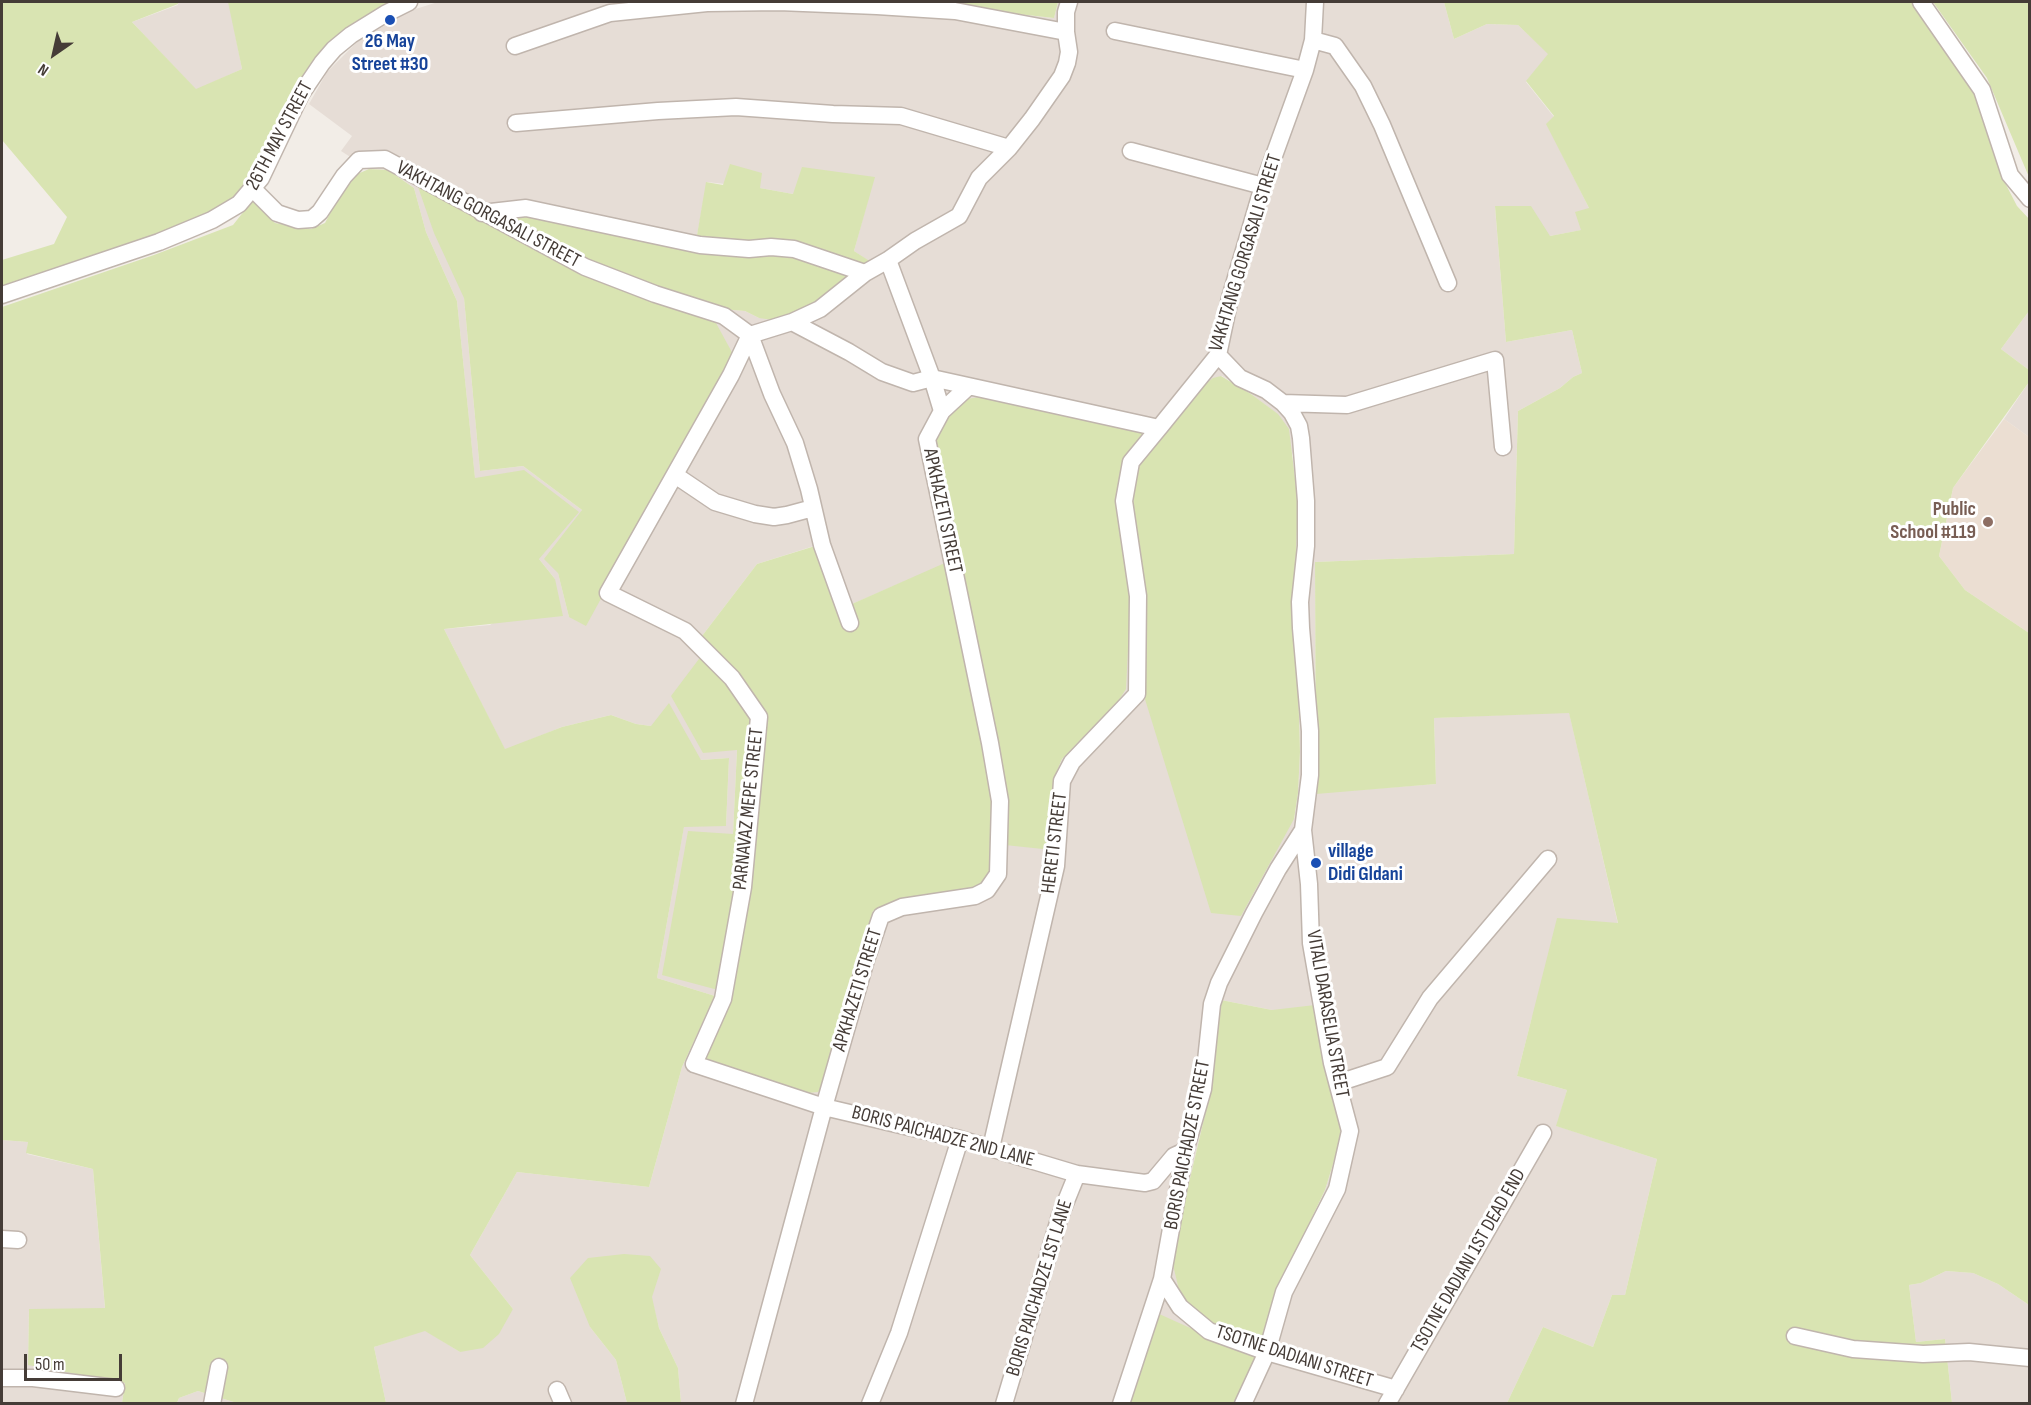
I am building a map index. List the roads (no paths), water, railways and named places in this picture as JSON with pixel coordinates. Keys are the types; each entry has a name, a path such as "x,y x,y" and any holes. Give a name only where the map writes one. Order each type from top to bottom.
{"street":[{"name":"26TH MAY STREET","path":"2,296 189,231 229,211 247,197 267,168 301,94 334,49 351,35 409,2"},
{"path":"850,623 822,545 795,443 772,394 750,335 792,322 820,309 865,273 959,216 978,178 1009,148 1062,76 1068,63 1066,12 1069,2"},
{"name":"VAKHTANG GORGASALI STREET","path":"1159,428 1218,355 1230,298 1263,186 1305,70 1313,39 1315,2"},
{"path":"1921,2 1983,90 2010,175 2030,199"},
{"path":"515,46 610,13 717,3 801,3 955,11 1066,32"},
{"path":"1115,31 1305,70"},
{"path":"1313,39 1335,46 1363,86 1382,125 1448,284"},
{"path":"516,123 736,107 901,116 1009,148"},
{"path":"1131,151 1263,186"},
{"name":"VAKHTANG GORGASALI STREET","path":"253,189 277,213 298,220 312,219 320,212 344,176 358,160 385,159 585,267 655,294 724,316 750,335"},
{"path":"482,213 526,208 700,244 749,249 771,247 794,249 865,273"},
{"path":"888,260 942,411"},
{"path":"792,322 882,372 913,383 932,378 1159,428"},
{"name":"PARNAVAZ MEPE STREET","path":"694,1064 723,999 743,887 759,717 732,678 685,632 608,593 731,375 750,335"},
{"name":"VITALI DARASELIA STREET","path":"1218,355 1240,378 1266,390 1283,403 1293,413 1299,426 1306,501 1306,546 1300,602 1300,628 1310,731 1310,775 1304,830 1311,943 1332,1063 1350,1131 1336,1189 1284,1292 1267,1352 1244,1404"},
{"path":"1283,403 1347,405 1495,360 1503,447"},
{"name":"APKHAZETI STREET","path":"744,1404 824,1107 880,916 902,907 975,896 987,890 998,874 1000,801 927,439 942,411 968,387"},
{"name":"HERETI STREET","path":"991,1148 1056,866 1062,782 1072,762 1137,694 1138,596 1124,501 1131,462 1159,428"},
{"path":"675,475 715,502 755,514 774,517 813,508"},
{"name":"BORIS PAICHADZE STREET","path":"1121,1404 1162,1279 1185,1151 1203,1089 1212,1004 1219,983 1278,869 1304,830"},
{"path":"1338,1083 1387,1067 1430,998 1548,860"},
{"name":"BORIS PAICHADZE 2ND LANE","path":"694,1064 824,1107 960,1139 1077,1174 1145,1183 1153,1181 1174,1156 1185,1151"},
{"name":"TSOTNE DADIANI 1ST DEAD END","path":"1391,1396 1543,1133"},
{"path":"870,1404 899,1333 960,1139"},
{"name":"BORIS PAICHADZE 1ST LANE","path":"1004,1404 1057,1227 1077,1174"},
{"name":"TSOTNE DADIANI STREET","path":"1162,1279 1180,1307 1209,1331 1391,1396"},
{"path":"1795,1336 1853,1348 1923,1354 1969,1352 2030,1358"},
{"path":"212,1404 219,1366"},
{"path":"2,1378 33,1378 116,1388"}],"place":[{"name":"26 May Street #30","path":"390,20"},
{"name":"Public School #119","path":"1988,522"},
{"name":"village Didi Gldani","path":"1316,863"}]}
